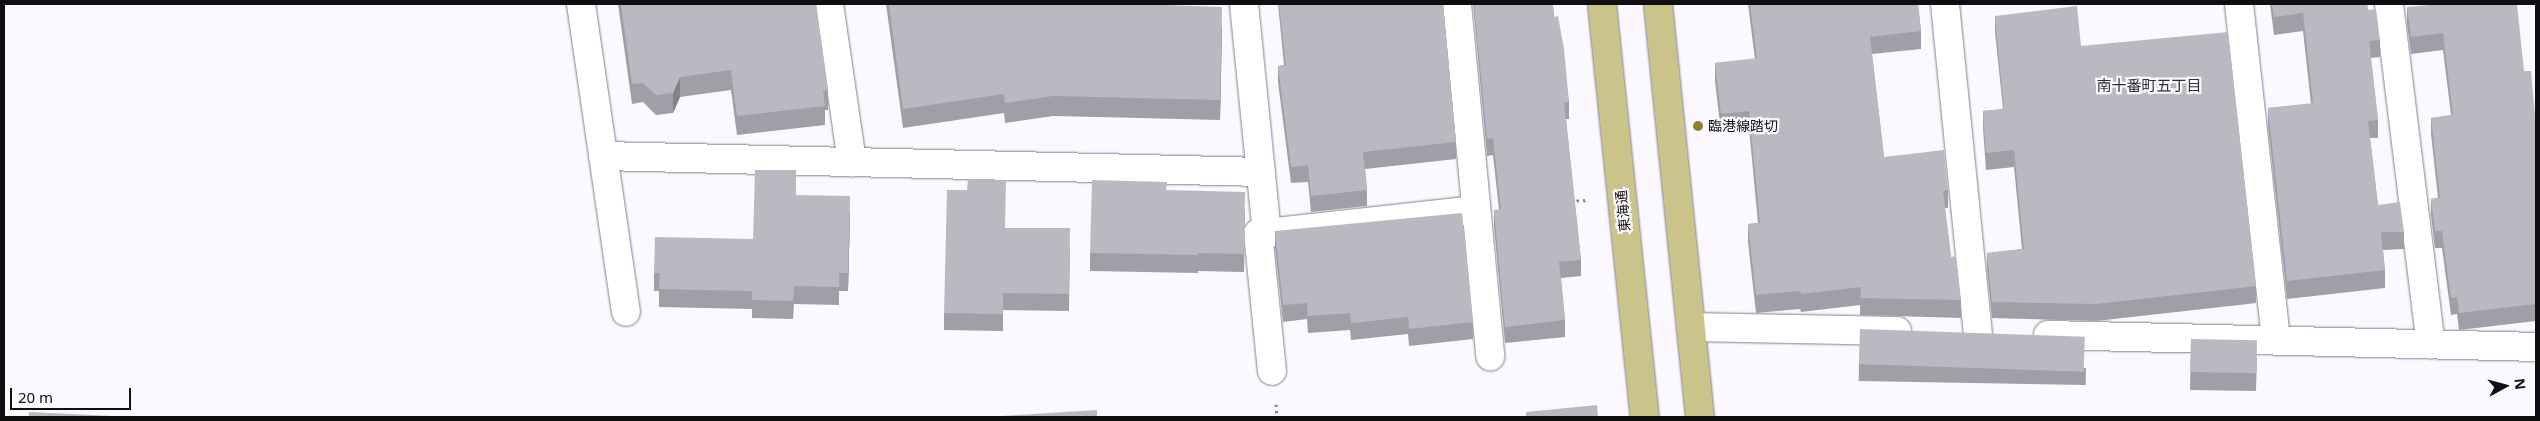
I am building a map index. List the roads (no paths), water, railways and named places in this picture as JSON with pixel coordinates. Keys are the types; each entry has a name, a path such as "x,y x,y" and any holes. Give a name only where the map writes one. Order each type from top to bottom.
{"main road":[{"name":"東海通","path":"1602,4 1645,417"},
{"path":"1658,4 1700,417"}],"street":[{"path":"581,4 626,312"},
{"path":"829,4 852,162"},
{"path":"1244,4 1261,172 1272,371"},
{"path":"1458,4 1490,356"},
{"path":"1945,4 1978,333"},
{"path":"2239,4 2276,340"},
{"path":"2389,4 2431,344"},
{"path":"603,156 1261,172"},
{"path":"1263,234 1476,210"},
{"path":"1691,326 1918,332"},
{"path":"1948,333 2536,347"}],"place":[{"name":"臨港線踏切","path":"1698,126"}],"district":[{"name":"南十番町五丁目","path":"2149,86"}]}
